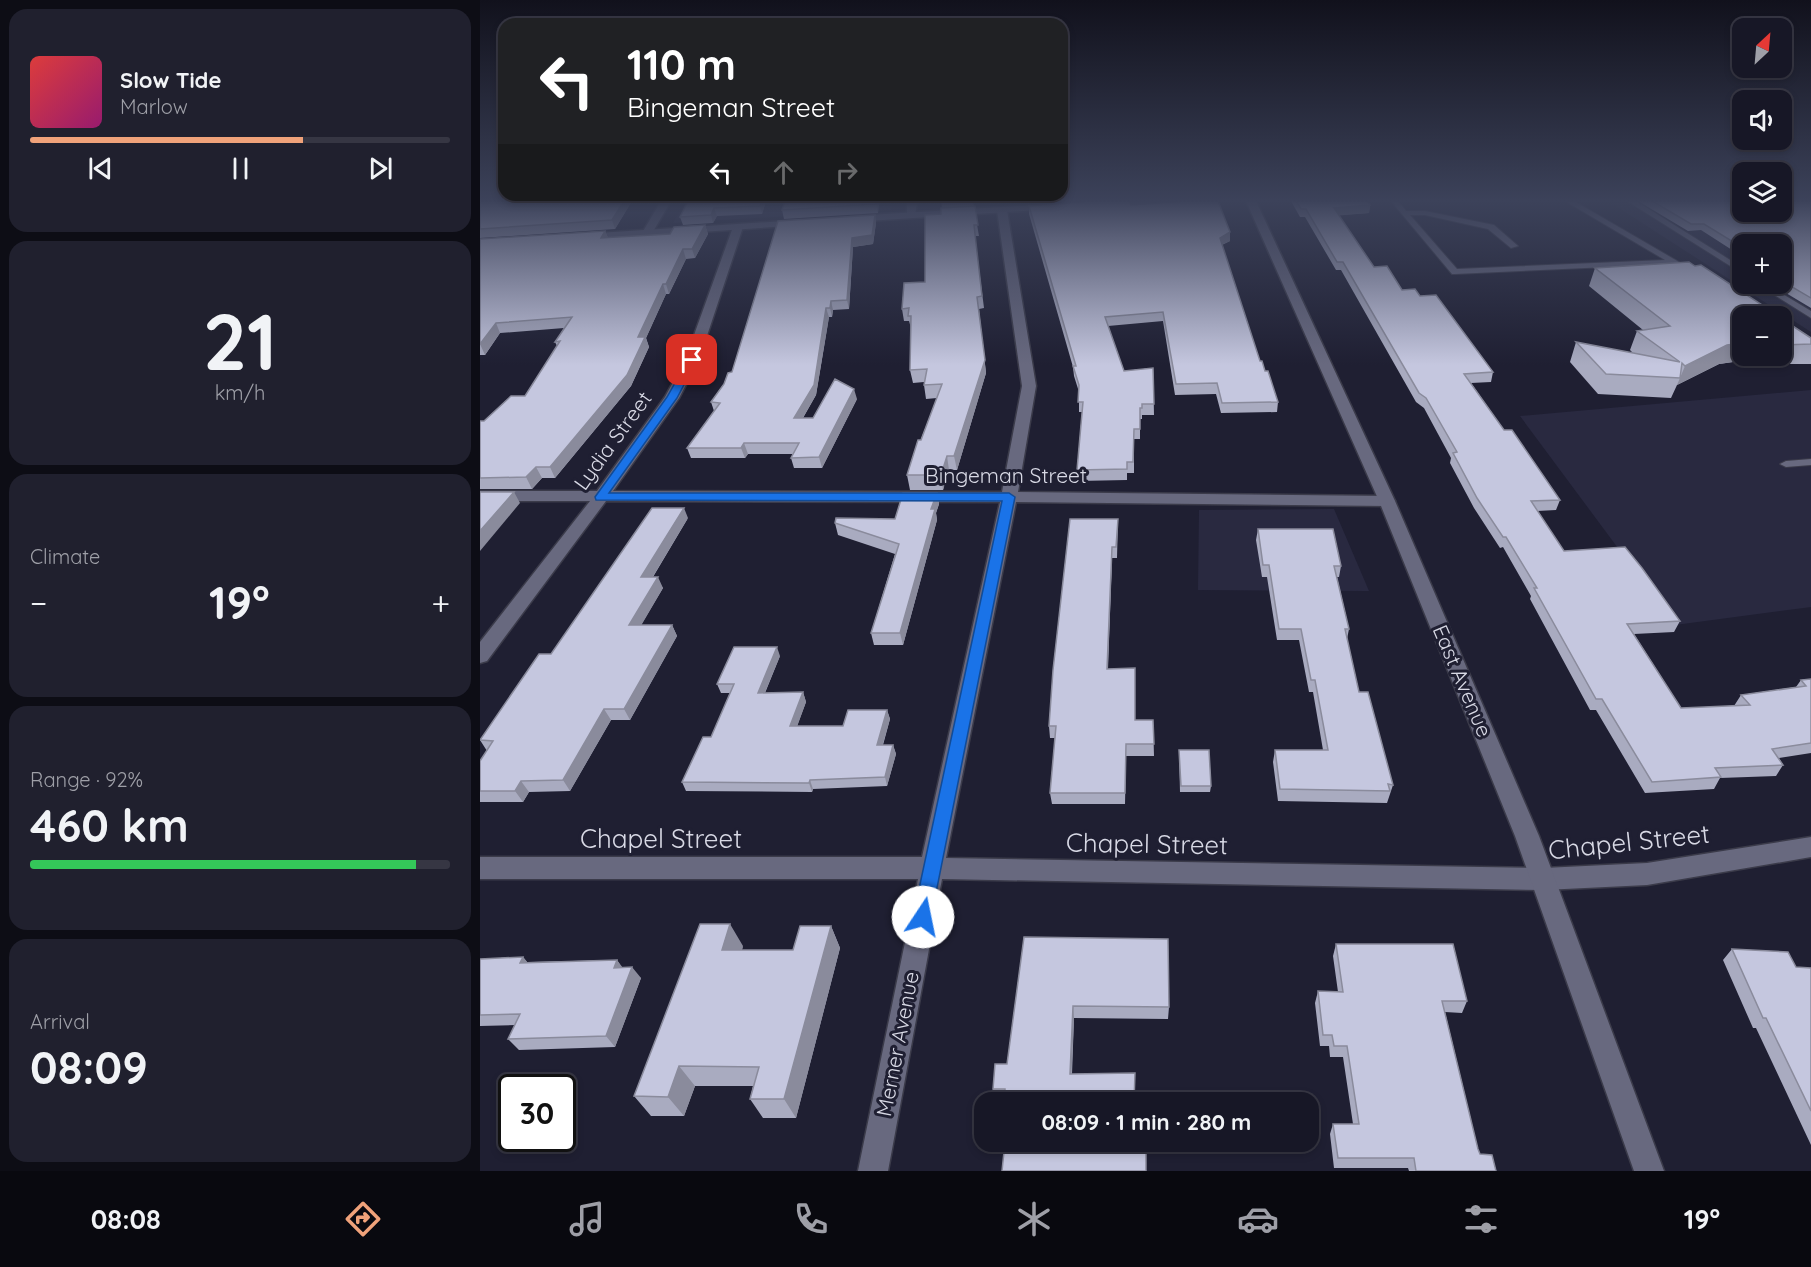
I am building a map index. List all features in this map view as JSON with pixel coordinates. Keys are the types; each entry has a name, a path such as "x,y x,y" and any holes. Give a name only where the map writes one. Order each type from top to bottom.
{"street":[{"name":"Lydia Street","path":"480,656 601,497 672,398 692,360 728,256"},
{"name":"Merner Avenue","path":"873,1171 1009,497 1029,386 1009,256"},
{"name":"East Avenue","path":"1276,256 1388,501 1544,879 1649,1171"},
{"name":"Bingeman Street","path":"480,496 1009,497 1388,501"},
{"name":"Chapel Street","path":"480,868 933,868 1544,879 1647,874 1811,847"}],"lane":[{"path":"1441,256 1455,272 1675,262"},
{"path":"1664,256 1684,268"},
{"path":"1717,256 1732,265"},
{"path":"1777,294 1811,315"},
{"path":"1786,464 1811,462"}],"shaded area":[{"path":"1693,256 1732,256 1732,281"},
{"path":"1792,256 1811,256 1811,332 1792,320 1792,306 1771,306 1752,294 1792,294"},
{"path":"1811,390 1811,607 1675,625 1520,416"},
{"path":"1334,509 1369,591 1198,590 1199,510"}],"building":[{"path":"480,256 680,256 666,284 663,284 638,337 645,337 627,375 550,467 536,467 526,477 480,478 480,421 484,421 511,396 525,396 560,341 555,342 572,317 496,323 480,344"},
{"path":"767,256 851,256 847,300 831,301 830,308 826,308 814,385 794,418 813,418 835,379 854,389 819,457 791,458 799,443 744,443 741,448 687,448 720,403 711,402 724,384 728,373 732,372"},
{"path":"925,256 977,256 982,296 977,297 985,360 954,456 947,456 941,475 907,475 918,440 921,440 942,384 924,385 927,369 910,370 911,316 908,316 909,308 902,309 904,283 925,282"},
{"path":"1044,256 1226,256 1260,361 1265,371 1268,371 1278,402 1222,403 1217,383 1176,384 1163,312 1105,317 1124,371 1153,368 1154,404 1142,404 1140,408 1140,429 1134,429 1133,462 1127,462 1127,469 1077,470 1083,402 1078,402 1079,385 1073,366 1076,366"},
{"path":"1333,256 1366,256 1374,267 1387,266 1402,290 1415,289 1420,296 1436,295 1493,372 1464,374 1504,430 1512,430 1560,500 1531,501 1564,551 1625,547 1680,621 1627,624 1681,708 1750,705 1741,695 1806,686 1801,680 1811,679 1811,743 1772,749 1783,765 1715,768 1721,777 1652,782 1602,699 1596,699 1534,588 1537,588 1506,537 1503,537 1477,498 1453,453 1457,452 1426,398 1419,393 1343,262 1337,262"},
{"path":"1792,256 1811,256 1811,298 1792,287"},
{"path":"1689,262 1695,266 1701,265 1732,285 1732,294 1745,294 1764,306 1732,306 1732,344 1685,366 1682,363 1680,378 1606,374 1576,342 1680,362 1637,331 1670,326 1595,268"},
{"path":"1792,326 1811,338 1811,344 1792,345"},
{"path":"480,492 514,492 480,531"},
{"path":"903,493 937,493 931,509 935,509 900,633 871,633 899,544 835,523 836,518 895,519"},
{"path":"652,508 684,508 641,577 658,577 629,625 672,625 624,709 604,709 563,780 521,781 515,791 480,791 480,761 493,741 480,740 539,654 551,654"},
{"path":"1070,519 1118,519 1116,547 1112,547 1107,669 1135,668 1135,720 1153,720 1154,744 1126,744 1125,793 1050,793 1056,726 1049,726 1053,670"},
{"path":"1258,529 1333,529 1341,566 1334,566 1349,629 1345,629 1359,692 1368,692 1393,785 1388,784 1390,791 1280,789 1275,750 1328,750 1315,680 1311,680 1301,629 1279,629 1269,565 1263,565"},
{"path":"734,647 777,647 758,693 803,692 790,726 843,726 848,710 887,710 877,745 893,745 885,777 810,780 809,783 682,782 703,737 711,737 734,684 717,684"},
{"path":"1179,750 1209,750 1211,786 1181,786"},
{"path":"700,924 730,924 722,950 793,950 800,926 831,926 784,1099 750,1099 759,1067 679,1066 668,1097 634,1096"},
{"path":"1024,937 1168,939 1169,1007 1073,1006 1070,1074 1135,1073 1134,1092 1005,1092 1005,1089 993,1089 995,1064 1007,1064"},
{"path":"1336,944 1453,944 1467,1001 1442,1001 1478,1149 1480,1154 1492,1155 1496,1171 1416,1171 1414,1158 1338,1158 1333,1124 1359,1124 1347,1046 1334,1046 1332,1035 1323,1035 1318,991 1343,992"},
{"path":"1732,949 1788,952 1796,967 1811,968 1811,1111 1766,1018 1763,1018"},
{"path":"523,957 520,963 617,960 614,968 632,967 606,1036 508,1039 520,1014 480,1015 480,959"},
{"path":"1004,1152 1146,1152 1146,1171 1002,1171"}],"route":[{"path":"692,360 672,398 601,497 1009,497 923,917"}]}
